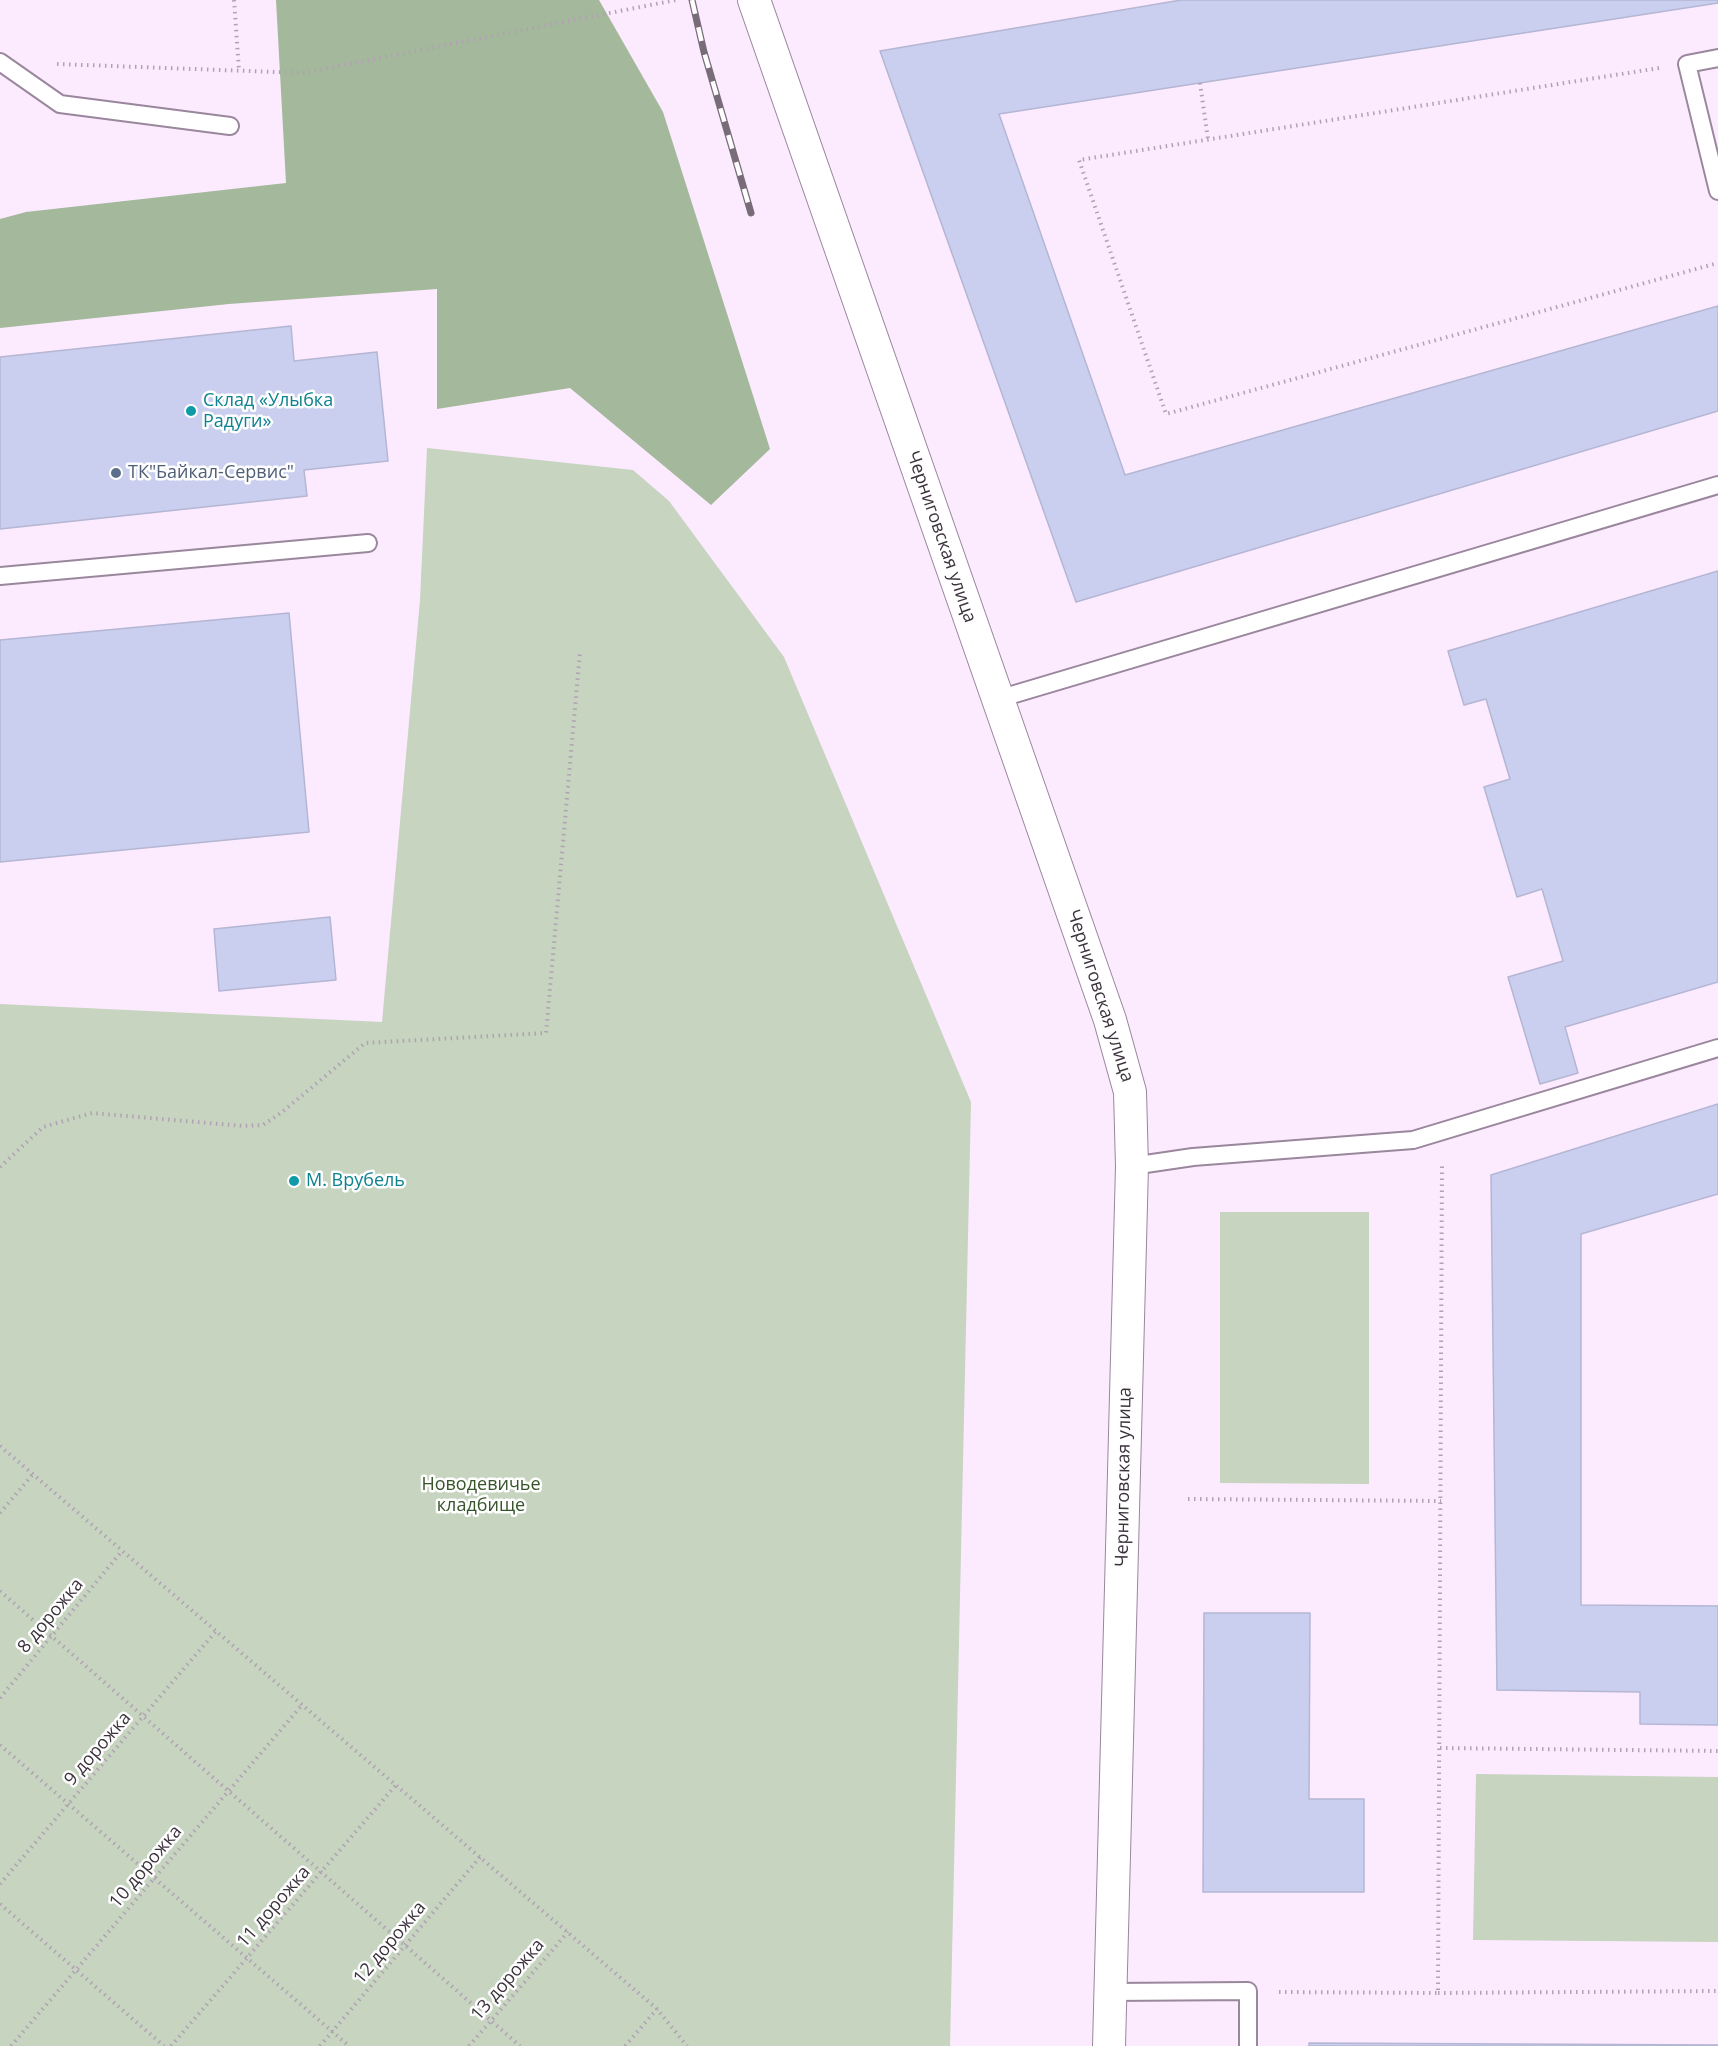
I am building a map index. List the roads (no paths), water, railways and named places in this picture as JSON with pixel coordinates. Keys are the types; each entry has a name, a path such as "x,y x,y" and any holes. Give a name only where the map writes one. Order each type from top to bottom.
{"street":[{"name":"Черниговская улица","path":"754,0 1110,1020 1130,1092 1132,1166 1110,2046"}],"lane":[{"path":"1718,58 1687,64 1718,190"},
{"path":"1,62 60,104 230,126"},
{"path":"998,699 1718,485"},
{"path":"0,576 368,543"},
{"path":"1132,1166 1193,1157 1413,1140 1718,1048"},
{"path":"1111,1992 1248,1991 1248,2046"}],"railway":[{"path":"692,0 704,52 751,213"}],"place":[{"name":"Склад «Улыбка Радуги»","path":"191,411"},
{"name":"ТК\"Байкал-Сервис\"","path":"116,473"},
{"name":"М. Врубель","path":"294,1181"}],"park label":[{"name":"Новодевичье кладбище","path":"481,1495"}]}
